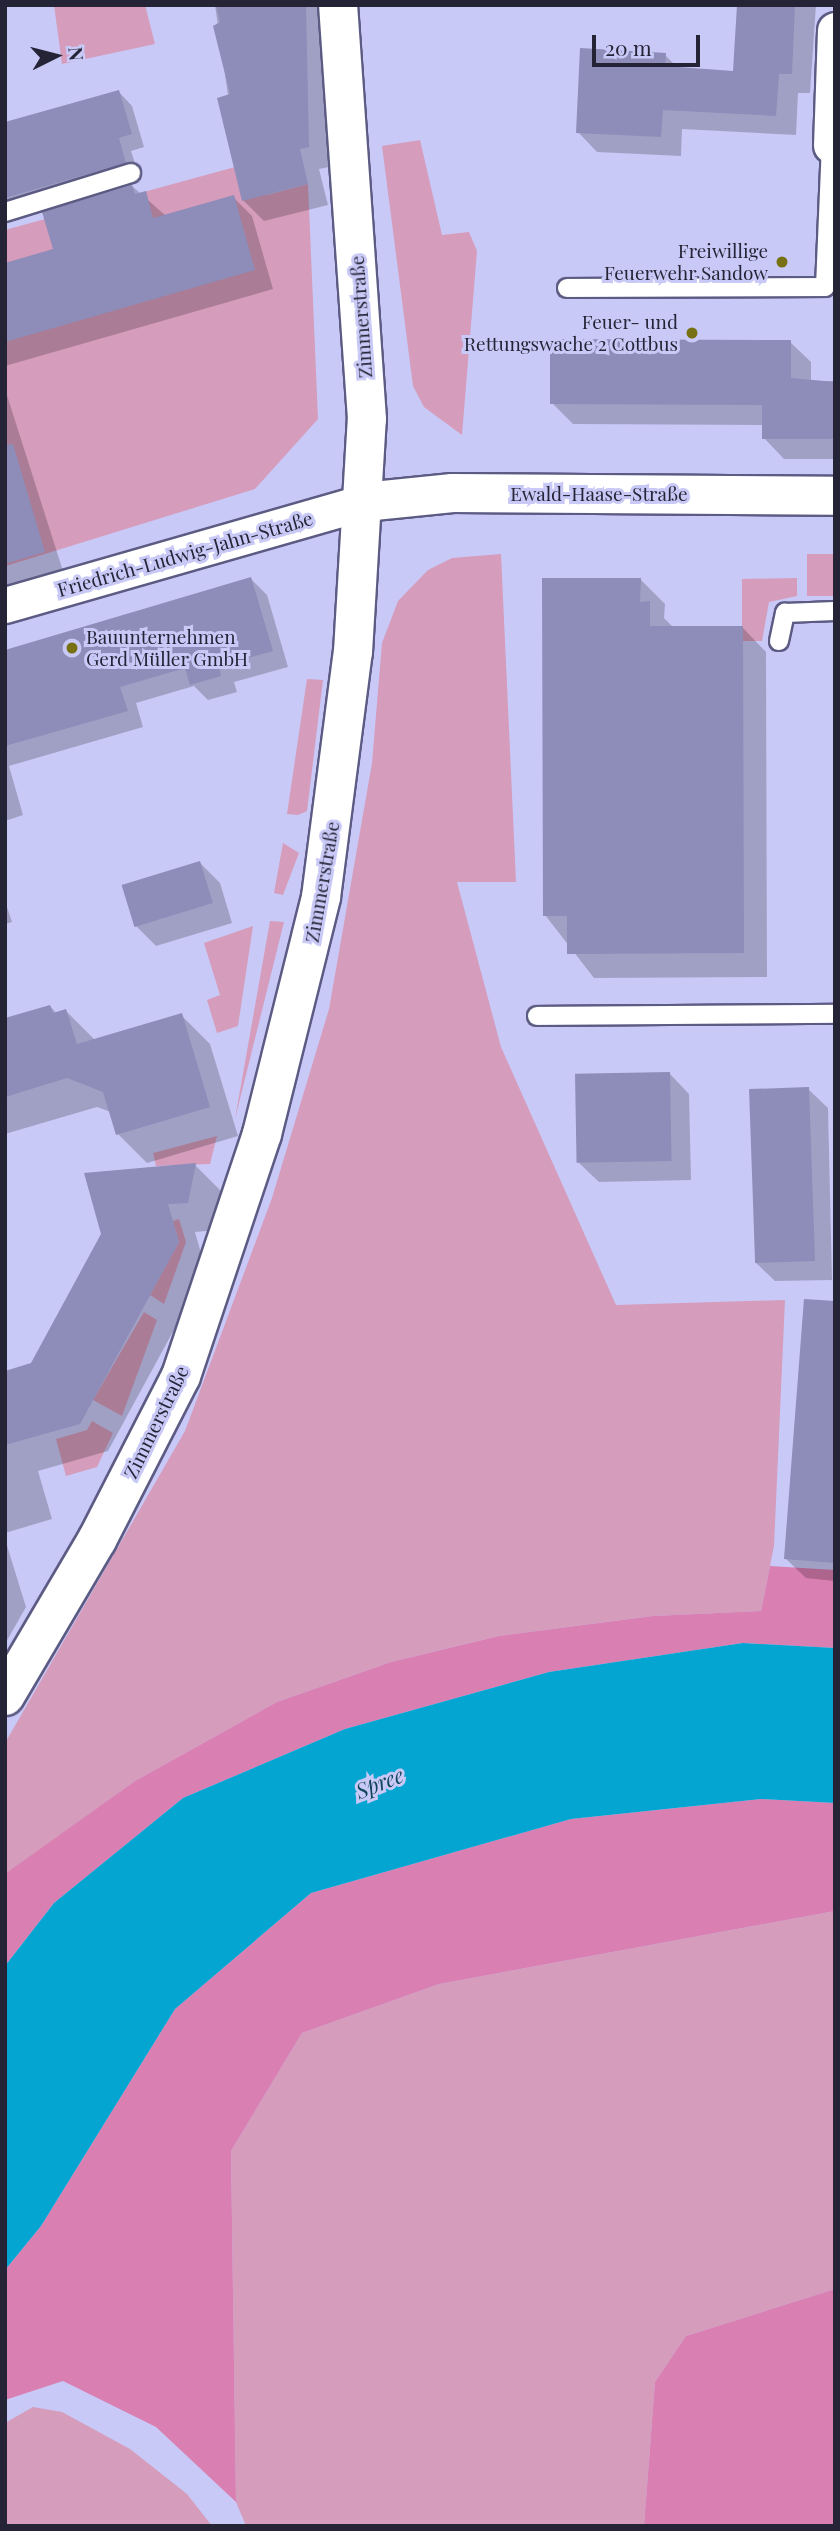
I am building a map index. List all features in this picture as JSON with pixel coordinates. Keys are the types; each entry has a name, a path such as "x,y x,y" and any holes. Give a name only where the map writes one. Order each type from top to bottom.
{"street":[{"name":"Zimmerstraße","path":"5,1696 97,1539 181,1376 262,1134 295,1020 332,834 364,502 365,377 338,5"},
{"path":"831,145 835,30"},
{"name":"Ewald-Haase-Straße","path":"364,502 453,493 835,496"},
{"name":"Friedrich-Ludwig-Jahn-Straße","path":"5,605 364,502"}],"lane":[{"path":"567,288 825,287 831,145"},
{"path":"5,212 131,173"},
{"path":"779,641 785,613 835,611"},
{"path":"537,1016 835,1014"}],"shaded area":[{"path":"54,5 145,5 155,44 62,64"},
{"path":"420,140 442,235 469,232 477,251 462,435 424,407 413,386 382,146"},
{"path":"257,161 267,195 308,184 318,419 255,489 6,566 5,230"},
{"path":"501,554 516,882 457,882 501,1047 616,1305 785,1300 774,1546 761,1611 653,1616 499,1636 391,1662 277,1702 135,1781 6,1874 5,1743 185,1431 272,1198 329,1009 372,763 382,643 398,601 428,570 452,558"},
{"path":"807,554 835,554 835,596 807,596"},
{"path":"797,578 797,596 769,602 762,641 742,641 742,579"},
{"path":"307,679 323,680 307,811 298,815 287,814"},
{"path":"283,843 299,853 283,895 274,893"},
{"path":"270,921 284,922 235,1119"},
{"path":"253,926 238,1026 217,1033 207,1000 220,995 204,943"},
{"path":"217,1136 210,1164 156,1166 153,1153"},
{"path":"179,1219 186,1242 164,1304 150,1295 179,1242 173,1221"},
{"path":"144,1312 157,1320 122,1416 93,1400"},
{"path":"92,1421 113,1433 97,1467 66,1476 56,1439 87,1430"},
{"path":"770,1566 835,1570 835,1648 743,1643 549,1672 345,1729 183,1798 54,1903 5,1966 5,1874 135,1781 277,1702 391,1662 499,1636 653,1616 761,1611"},
{"path":"761,1799 835,1803 835,1911 439,1984 302,2033 231,2151 236,2502 156,2427 63,2381 5,2400 5,2270 41,2226 175,2009 311,1893 571,1819"},
{"path":"835,1911 835,2289 686,2336 655,2382 644,2526 246,2526 236,2502 231,2151 302,2033 439,1984"},
{"path":"835,2289 835,2526 644,2526 655,2382 686,2336"},
{"path":"33,2407 62,2412 130,2449 187,2494 212,2526 5,2526 5,2423"}],"water":[{"name":"Spree","path":"743,1643 835,1648 835,1803 761,1799 571,1819 311,1893 175,2009 41,2226 5,2270 5,1966 54,1903 183,1798 345,1729 549,1672"}],"building":[{"path":"216,5 306,5 309,147 300,149 308,184 242,201 217,98 230,94 213,26 220,22"},
{"path":"737,5 795,5 792,74 779,74 776,116 663,110 661,137 576,133 580,48 666,53 665,66 733,71"},
{"path":"119,90 132,134 119,138 126,163 5,198 5,122"},
{"path":"132,185 135,194 146,191 153,218 234,195 255,270 5,342 5,263 53,249 42,212"},
{"path":"550,339 791,340 791,378 835,382 835,439 762,439 762,405 550,404"},
{"path":"13,444 45,552 5,564 5,445"},
{"path":"251,577 273,651 219,666 221,676 190,685 185,668 120,687 128,711 5,746 5,650"},
{"path":"542,578 641,578 640,602 650,601 650,626 743,626 744,953 567,954 567,916 543,916"},
{"path":"200,861 213,903 134,927 122,885"},
{"path":"50,1005 53,1013 66,1009 77,1044 182,1013 210,1107 116,1135 103,1092 67,1078 5,1097 5,1018"},
{"path":"670,1072 672,1161 577,1163 575,1074"},
{"path":"809,1087 815,1261 755,1263 749,1089"},
{"path":"196,1163 188,1203 168,1204 179,1242 80,1424 5,1445 5,1371 31,1363 101,1234 84,1173"},
{"path":"804,1299 835,1301 835,1563 784,1559"}],"place":[{"name":"Freiwillige Feuerwehr Sandow","path":"782,262"},
{"name":"Feuer- und Rettungswache 2 Cottbus","path":"692,333"},
{"name":"Bauunternehmen Gerd Müller GmbH","path":"72,648"}]}
